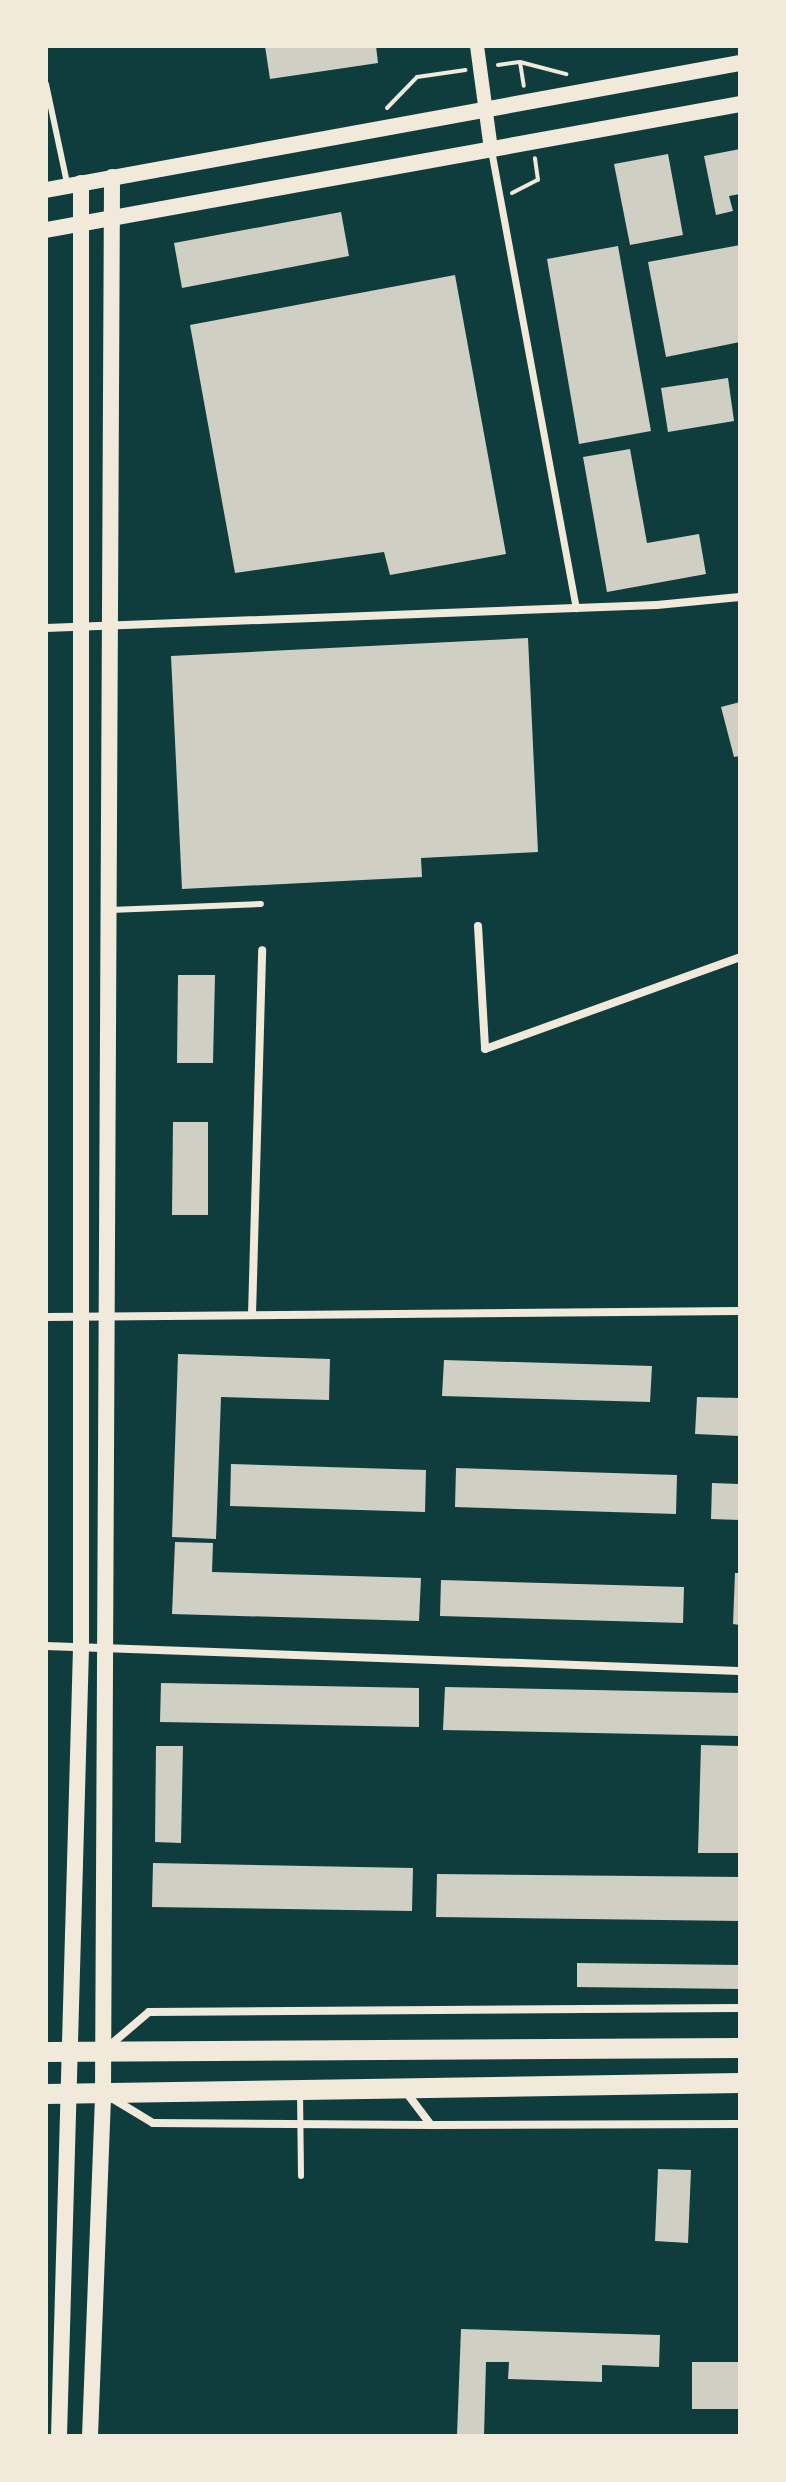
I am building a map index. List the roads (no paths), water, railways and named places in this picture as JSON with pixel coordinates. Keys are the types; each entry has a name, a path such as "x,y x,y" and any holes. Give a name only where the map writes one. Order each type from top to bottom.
{"main road":[{"path":"46,190 485,107 740,63"},
{"path":"46,230 740,104"},
{"path":"90,2436 103,2093 108,221 112,177"},
{"path":"59,2436 81,1647 83,225 74,185"},
{"path":"46,2052 740,2048"},
{"path":"46,2094 740,2083"}],"street":[{"path":"477,46 491,150 576,608"},
{"path":"46,628 576,608 740,597"},
{"path":"478,926 485,1049 740,957"},
{"path":"252,1315 262,950"},
{"path":"46,1317 740,1311"},
{"path":"46,1646 740,1671"},
{"path":"103,2052 149,2012 740,2008"},
{"path":"403,2088 431,2125"},
{"path":"103,2093 153,2123 740,2124"}],"lane":[{"path":"46,84 74,185"},
{"path":"106,910 261,904"},
{"path":"299,2090 301,2176"}]}
